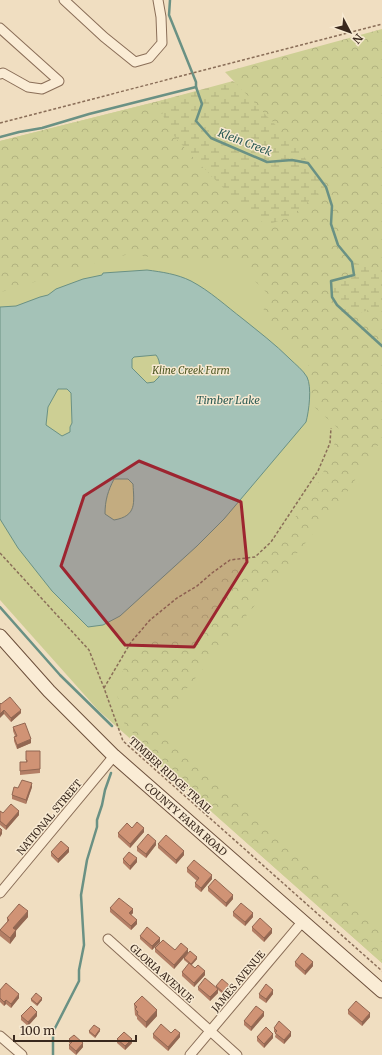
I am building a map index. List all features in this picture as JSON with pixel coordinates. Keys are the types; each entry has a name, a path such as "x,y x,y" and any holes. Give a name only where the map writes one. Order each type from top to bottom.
{"main road":[{"name":"COUNTY FARM ROAD","path":"0,636 49,691 114,756 382,991"}],"street":[{"path":"64,0 104,37 135,62 149,58 162,43 161,17 158,0"},
{"path":"0,28 59,81 42,89 28,87 3,73 0,74"},
{"name":"NATIONAL STREET","path":"0,893 114,756"},
{"name":"JAMES AVENUE","path":"190,1055 303,922"},
{"name":"GLORIA AVENUE","path":"108,940 238,1055"},
{"path":"0,1036 22,1055"}],"path":[{"path":"0,123 382,24"},
{"path":"104,688 131,642 150,620 177,598 197,586 230,560 255,557 271,542 318,471 330,443 331,428"},
{"name":"TIMBER RIDGE TRAIL","path":"0,552 89,650 123,741 382,971"}],"highlighted area":[{"path":"139,461 241,502 247,562 194,647 125,645 61,566 84,496"}],"green space":[{"path":"382,29 382,270 352,262 354,275 331,281 375,308 382,309 382,439 347,492 158,724 382,926 382,963 142,750 142,744 124,723 116,690 124,668 141,642 233,566 253,566 279,542 321,478 340,430 310,403 308,362 261,320 268,294 254,280 242,259 209,262 170,260 129,254 58,273 18,288 0,292 0,141 159,101 167,128 243,208 267,225 308,163 297,147 225,72"},
{"name":"Kline Creek Farm","path":"382,45 382,963 98,710 0,600 0,141"},
{"path":"233,81 297,147 326,187 290,217 267,225 243,208 167,128 159,101"},
{"path":"352,262 382,270 382,309 375,308 350,316 340,308 333,298 331,281 353,275"}],"water":[{"name":"Timber Lake","path":"147,270 175,275 191,281 205,289 279,348 301,370 309,381 310,399 306,422 224,519 197,546 120,616 103,625 88,627 52,591 18,548 0,519 0,307 16,306 48,295 56,289 83,279 102,275 103,273","holes":["156,355 158,357 160,369 159,377 154,382 147,383 132,368 132,359 134,357","58,389 67,389 71,393 72,423 70,432 62,436 46,425 48,407","114,479 128,479 133,484 133,503 132,508 127,515 114,520 105,514 106,500"]}],"building":[{"path":"10,697 21,710 11,718 4,710 0,714 0,703 1,704"},
{"path":"25,723 31,739 17,745 14,737 17,736 13,727"},
{"path":"26,751 40,751 40,769 20,771 20,762 27,762"},
{"path":"22,780 32,783 26,800 12,795 14,787 18,788"},
{"path":"11,804 19,811 6,826 0,821 0,811 3,813"},
{"path":"137,822 144,828 130,844 118,833 127,823 132,828"},
{"path":"148,834 156,841 146,854 137,847"},
{"path":"166,835 184,851 176,860 158,844"},
{"path":"61,841 69,848 58,859 51,852"},
{"path":"129,852 137,858 130,866 123,859"},
{"path":"194,860 212,875 201,888 195,883 199,878 187,868"},
{"path":"215,879 233,895 226,903 208,887"},
{"path":"119,898 133,909 129,913 137,920 131,926 110,908"},
{"path":"241,903 253,913 245,922 233,912"},
{"path":"19,904 28,911 13,928 16,930 10,938 0,930 9,920 7,918"},
{"path":"260,918 272,929 264,938 252,927"},
{"path":"147,927 160,938 152,946 140,936"},
{"path":"163,940 175,950 181,943 188,949 174,965 155,948"},
{"path":"190,951 197,957 191,964 184,958"},
{"path":"302,953 313,962 305,971 295,962"},
{"path":"189,963 195,968 198,965 205,971 194,983 182,972"},
{"path":"205,978 218,989 210,997 198,987"},
{"path":"222,979 229,985 223,992 216,986"},
{"path":"6,983 19,994 11,1004 6,1000 4,1002 0,998 0,990"},
{"path":"266,984 273,990 266,999 259,994"},
{"path":"36,993 42,998 37,1004 31,999"},
{"path":"142,996 157,1010 146,1022 137,1014 138,1012 135,1009 137,1007 134,1004"},
{"path":"356,1001 370,1013 362,1022 348,1010"},
{"path":"31,1006 37,1012 28,1022 21,1016"},
{"path":"256,1006 264,1012 251,1027 244,1021"},
{"path":"279,1021 291,1032 284,1040 275,1033 277,1031 274,1028"},
{"path":"161,1024 171,1033 175,1029 180,1033 168,1047 153,1034"},
{"path":"94,1025 100,1029 95,1036 89,1031"},
{"path":"266,1027 273,1034 264,1044 257,1037"},
{"path":"124,1032 132,1039 125,1046 117,1039"},
{"path":"74,1035 83,1043 76,1051 69,1045 72,1042 69,1039"}],"waterway":[{"name":"Klein Creek","path":"170,0 169,15 196,82 196,87 202,104 196,121 211,138 267,162 292,160 308,163 326,187 332,206 331,224 338,245 352,262 354,275 331,281 332,297 337,305 382,346"},
{"path":"0,137 42,128 89,114 196,87"},
{"path":"0,607 60,675 112,726"},
{"path":"53,1055 53,1032 79,981 79,970 84,945 81,895 87,860 97,827 97,820 105,790 111,773"}]}
